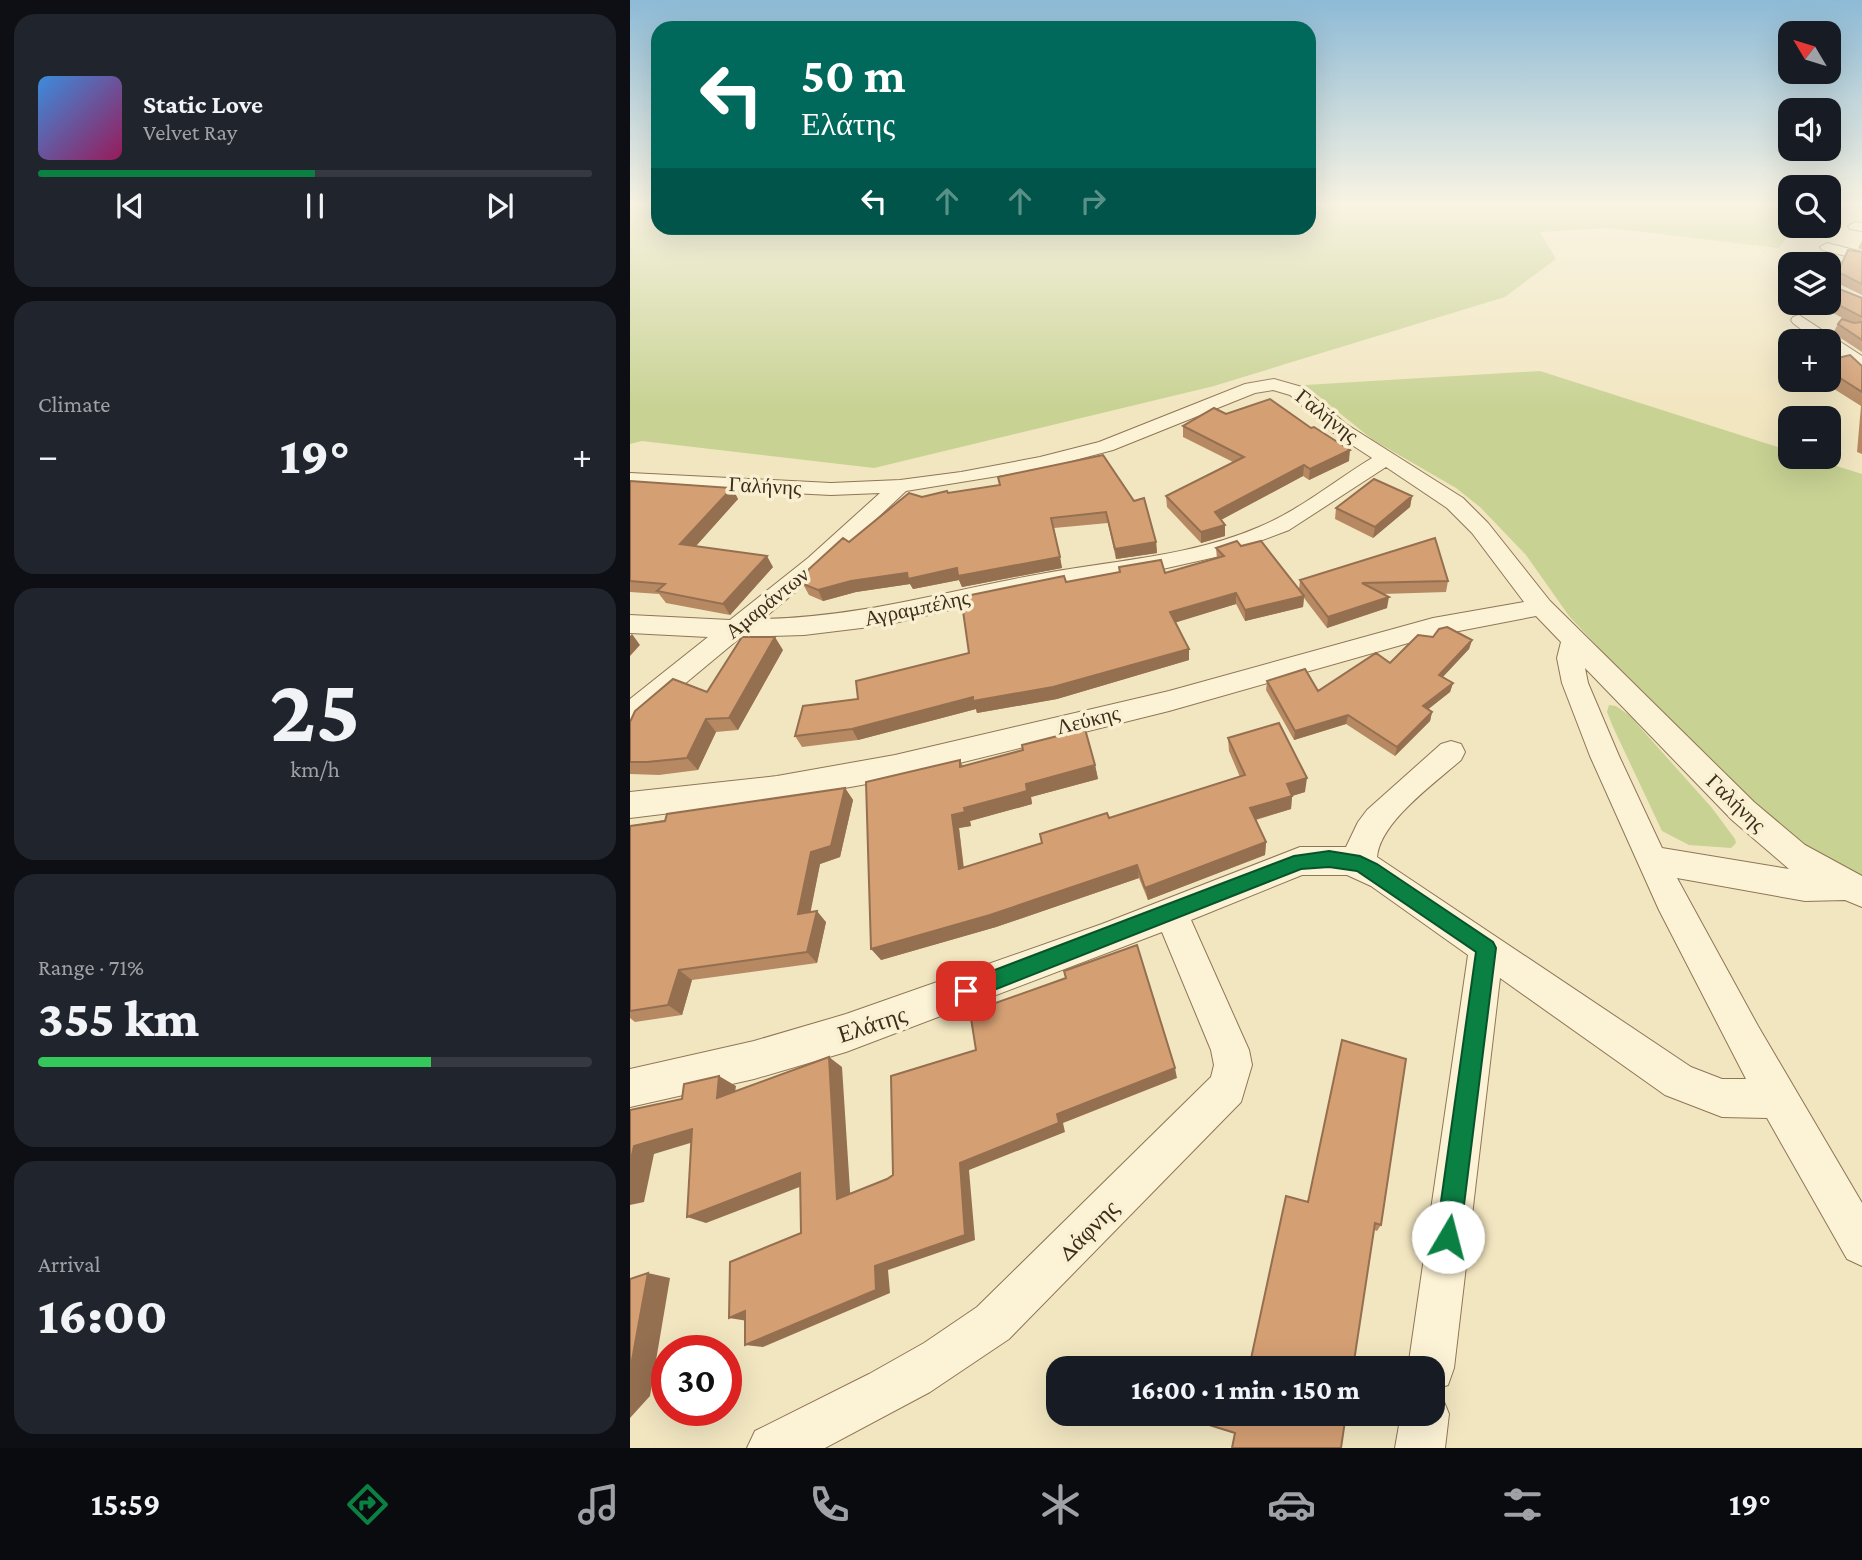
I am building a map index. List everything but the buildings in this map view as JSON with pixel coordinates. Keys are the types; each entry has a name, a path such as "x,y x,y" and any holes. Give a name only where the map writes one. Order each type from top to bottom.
{"street":[{"path":"1799,320 1811,329"},
{"path":"1841,350 1862,364"},
{"name":"Γαλήνης","path":"630,479 808,488 900,486 984,474 1081,453 1129,438 1247,389 1269,383 1296,391 1339,428 1448,498 1469,516 1541,607 1771,836 1794,855 1854,889"},
{"name":"Αγραμπέλης","path":"630,624 735,629 870,619 1025,585 1144,565 1221,548 1284,524 1386,459"},
{"name":"Αμαράντων","path":"630,714 826,555 900,486"},
{"name":"Λεύκης","path":"630,805 777,788 895,767 1193,695 1433,627 1541,607"},
{"path":"1574,641 1570,658 1575,683 1652,860 1778,1099 1862,1244"},
{"path":"1360,864 1363,843 1371,830 1398,799 1451,751"},
{"name":"Ελάτης","path":"630,1088 754,1060 846,1034 1171,913 1300,861 1329,859 1360,864 1679,1081 1722,1098 1778,1099"},
{"path":"1652,860 1805,886 1854,889"},
{"name":"Δάφνης","path":"772,1448 904,1381 953,1353 993,1323 1227,1088 1233,1065 1230,1050 1171,913"},
{"path":"1433,1356 1486,948"},
{"path":"1420,1448 1423,1426"}],"green space":[{"path":"630,274 1536,274 1505,297 1214,386 874,468 642,441 630,444"},
{"path":"1540,371 1778,447 1778,469 1841,467 1862,474 1862,876 1784,831 1641,693 1569,616 1526,555 1480,507 1456,488 1373,440 1305,385"},
{"path":"1609,705 1616,706 1629,715 1712,808 1735,839 1736,843 1731,848 1689,845 1662,831 1613,727 1607,712"}],"route":[{"path":"966,991 1103,940 1300,861 1347,861 1370,869 1486,948 1448,1237"}]}
